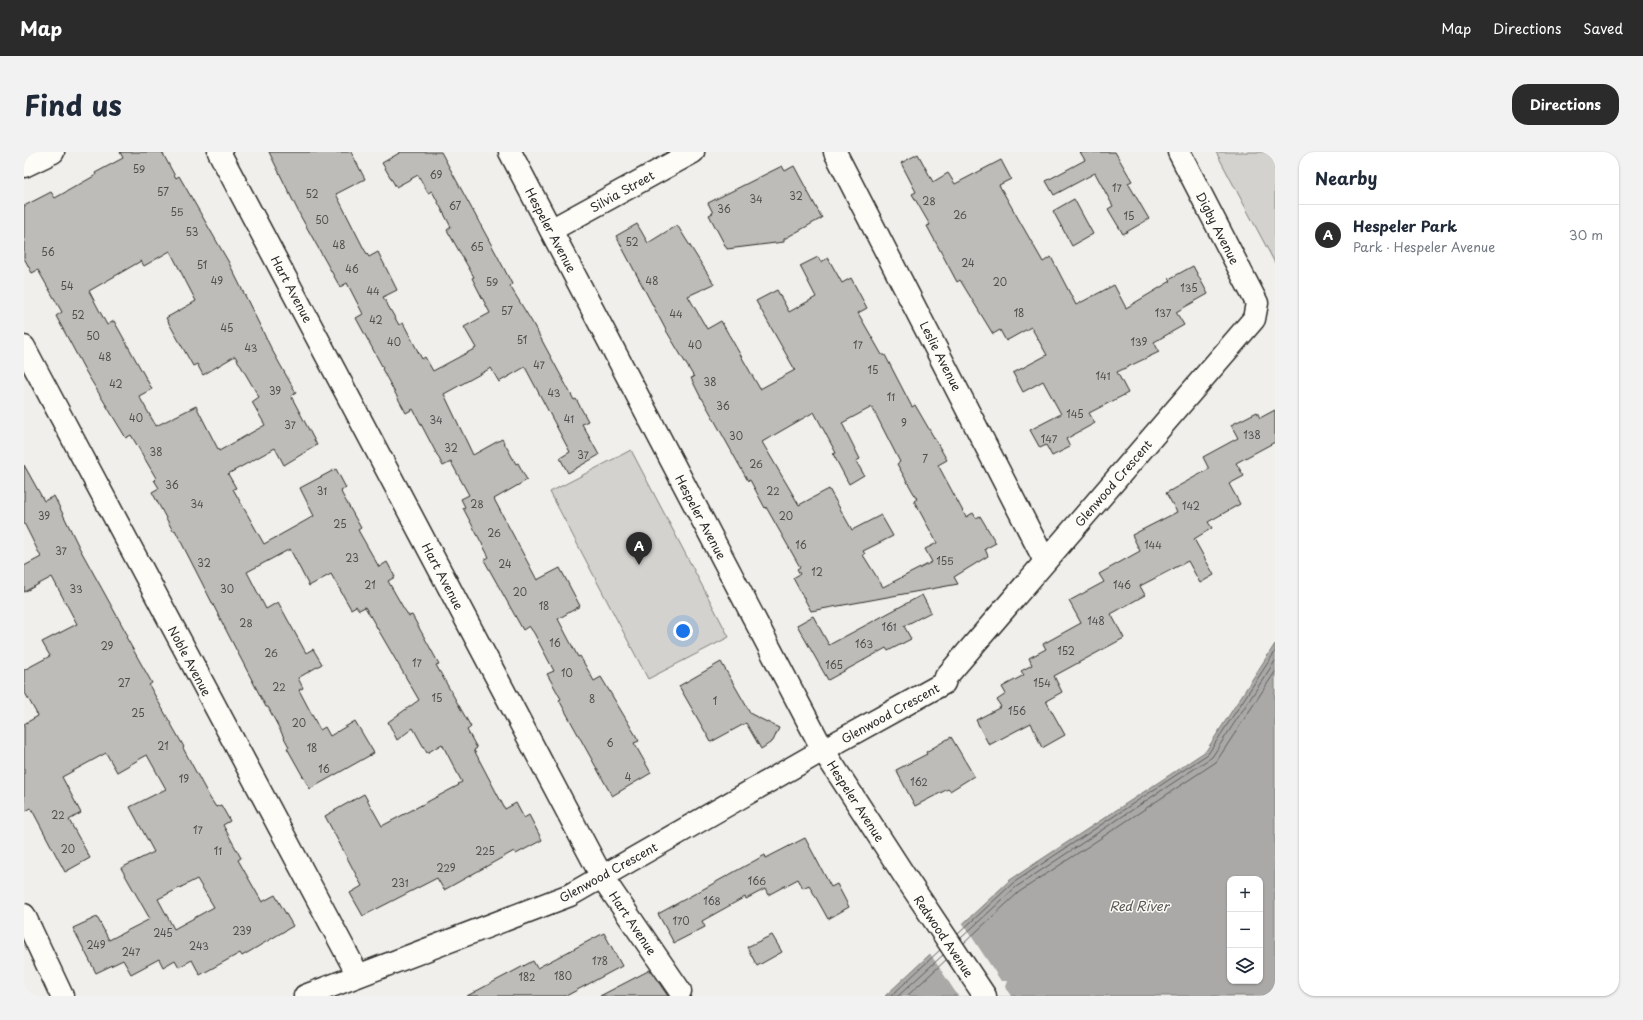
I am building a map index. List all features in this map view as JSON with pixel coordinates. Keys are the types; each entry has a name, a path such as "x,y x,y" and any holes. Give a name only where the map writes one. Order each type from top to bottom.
{"street":[{"path":"24,166 53,152"},
{"name":"Hart Avenue","path":"219,152 602,877 680,991"},
{"name":"Hespeler Avenue","path":"510,152 824,750 904,876"},
{"name":"Silvia Street","path":"551,230 693,152"},
{"name":"Leslie Avenue","path":"835,152 1045,561"},
{"name":"Digby Avenue","path":"1179,152 1257,303"},
{"name":"Glenwood Crescent","path":"305,996 570,895 944,683 946,677 1254,319 1257,303"},
{"name":"Noble Avenue","path":"24,347 358,975"},
{"name":"Redwood Avenue","path":"904,876 985,996"},
{"path":"24,915 62,996"}],"shaded area":[{"path":"1216,152 1275,152 1275,263"},
{"path":"631,450 729,637 648,679 550,492"}],"water":[{"name":"Red River","path":"1275,644 1275,996 885,996 1010,880 1206,751"}],"pier":[{"path":"962,922 1001,981 1007,981 1005,987 1011,996 958,996 929,952"}],"building":[{"path":"120,152 162,152 176,178 179,176 228,261 272,350 296,393 291,396 317,445 284,465 275,448 228,474 236,488 233,489 264,544 314,516 300,488 336,469 346,488 341,491 342,494 361,528 358,530 379,567 387,562 395,577 388,581 404,609 409,616 412,615 439,664 436,665 471,727 467,730 477,748 474,750 505,809 516,803 524,818 529,815 542,840 516,854 514,851 444,890 437,878 363,916 350,893 362,886 325,816 364,794 382,826 462,782 442,744 427,753 413,728 397,740 388,722 419,700 365,607 359,610 356,606 351,609 331,574 309,586 290,549 247,572 266,609 278,602 306,653 313,649 322,664 298,678 303,688 299,690 320,730 325,727 330,736 355,721 374,753 310,789 287,748 289,747 268,707 266,707 175,530 173,531 152,492 159,488 154,480 156,478 131,435 126,438 86,372 56,316 62,312 38,270 32,273 24,258 24,206 51,192 55,198 96,175 95,173 123,158","holes":["170,251 196,301 166,318 193,366 197,364 203,375 235,356 259,397 252,402 265,425 219,451 196,406 156,426 139,396 152,389 114,321 107,325 89,291 141,261 144,266"]},
{"path":"269,152 351,152 365,179 336,194 369,257 378,252 397,290 383,297 399,325 403,323 422,359 425,357 433,371 476,348 464,327 490,313 472,278 474,277 447,230 451,227 432,191 428,193 418,175 396,187 382,163 401,152 441,152 512,284 510,286 532,322 574,400 576,399 588,421 582,424 599,455 568,473 560,458 570,452 525,367 499,382 491,368 444,394 473,455 502,439 516,464 518,463 527,480 494,499 537,580 560,568 580,606 558,619 578,657 580,656 594,681 601,677 639,741 634,743 651,773 612,796 559,700 561,699 547,674 554,671 534,633 529,626 523,630 484,560 489,557 463,508 465,507 461,499 469,495 451,462 443,466 413,409 406,413 356,318 363,314 347,283 340,287 301,217"},
{"path":"1080,152 1115,152 1132,181 1128,183 1149,219 1123,234 1108,209 1113,206 1095,173 1054,195 1046,181 1085,160"},
{"path":"918,154 933,182 948,173 955,184 1001,160 1011,179 999,185 1043,262 1051,257 1076,305 1114,285 1126,308 1171,281 1169,279 1193,266 1208,294 1176,312 1184,325 1154,342 1159,352 1117,372 1128,393 1089,413 1095,423 1066,439 1070,447 1052,456 1046,445 1040,448 1030,430 1061,414 1043,381 1023,392 1013,373 1047,355 1031,327 1006,341 1000,330 993,334 960,280 957,282 927,226 930,225 912,194 916,192 901,163"},
{"path":"782,166 785,171 794,166 822,218 784,239 784,242 727,249 709,215 713,213 708,203"},
{"path":"1074,199 1093,234 1072,246 1053,211"},
{"path":"637,224 648,243 677,225 714,284 688,296 707,329 721,321 760,389 795,370 756,301 777,290 789,312 816,297 800,266 818,257 821,262 828,258 842,283 851,278 867,308 858,313 882,355 885,355 912,407 915,405 947,460 938,465 966,517 973,513 976,518 980,516 996,543 985,549 988,556 954,577 958,584 811,611 793,578 800,574 797,569 800,567 750,480 748,481 701,398 691,378 694,377 667,332 616,236","holes":["872,407 900,462 897,464 917,499 914,501 937,543 925,549 932,562 883,587 863,555 865,554 863,551 893,536 881,515 852,530 829,489 799,505 762,442 814,412 836,453 833,454 849,484 864,475 856,461 860,459 842,423"]},
{"path":"1275,410 1275,442 1236,463 1244,476 1229,484 1240,504 1208,522 1212,528 1194,539 1214,575 1200,583 1188,561 1140,586 1145,595 1111,614 1124,638 1054,676 1062,692 1046,701 1065,735 1042,748 1031,723 989,745 976,720 1001,707 997,700 1006,694 1002,687 1024,675 1021,671 1032,665 1029,658 1046,649 1043,644 1081,623 1069,601 1104,582 1099,574 1140,551 1132,535 1177,512 1166,493 1209,469 1203,457 1238,438 1231,425 1257,412 1260,418"},
{"path":"24,465 44,501 54,496 80,549 128,636 126,637 152,683 149,685 184,747 183,748 210,798 216,807 221,805 230,821 223,825 241,858 238,860 262,902 275,895 293,926 242,956 240,953 200,975 192,960 179,967 175,960 163,967 159,959 131,974 123,960 96,973 73,928 97,917 109,940 150,919 121,868 154,852 130,807 166,789 147,755 117,772 106,753 62,777 81,813 69,820 90,858 65,872 31,808 24,812 24,724 38,716 24,691 24,670 50,656 42,642 77,624 52,577 24,592 24,566 41,557 24,523","holes":["197,879 214,907 174,929 158,899"]},
{"path":"922,595 931,612 904,626 911,639 888,651 886,648 828,680 797,625 813,616 829,645"},
{"path":"721,662 751,714 779,728 773,741 761,749 746,723 711,742 679,686"},
{"path":"951,737 974,776 950,791 948,789 915,806 896,770 927,754 926,752"},
{"path":"805,838 831,887 837,884 849,907 828,919 809,885 803,888 798,879 768,895 765,889 746,899 745,897 702,921 705,927 674,943 658,914 765,855 766,858"},
{"path":"604,933 622,966 566,996 467,996 533,961 537,968"},
{"path":"772,935 782,952 757,966 747,947"},
{"path":"650,970 668,996 600,996"}],"place":[{"name":"Hespeler Park","path":"639,565"}]}
